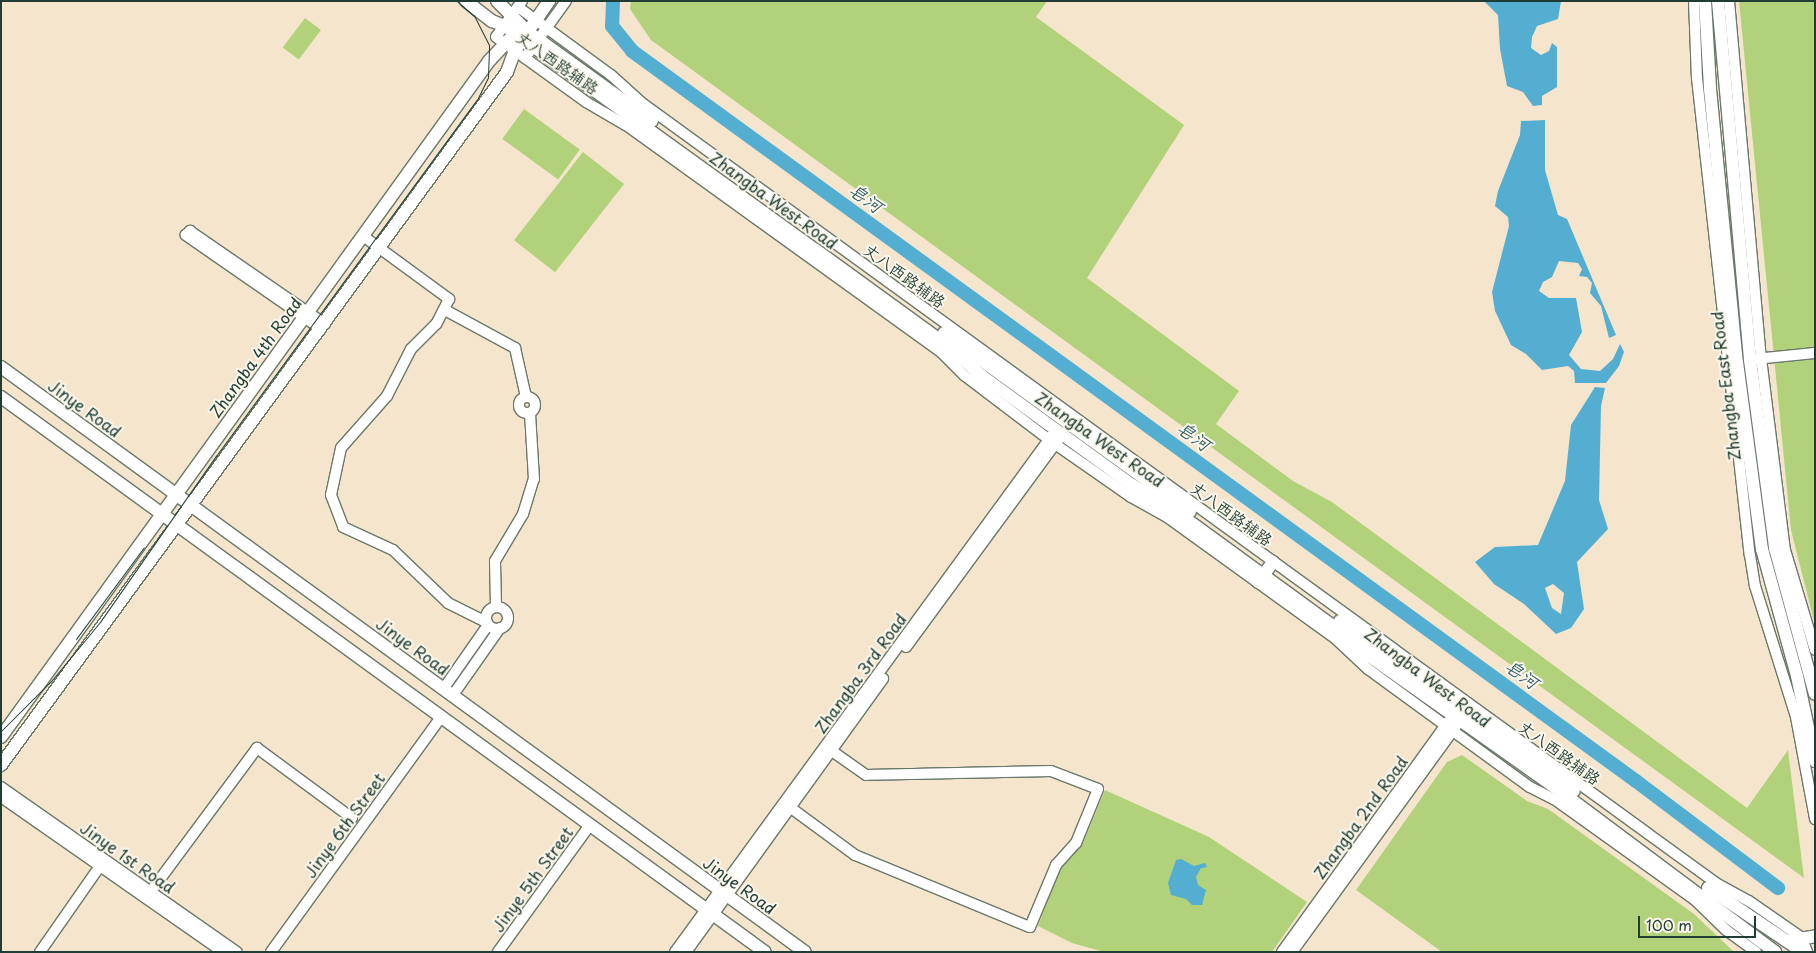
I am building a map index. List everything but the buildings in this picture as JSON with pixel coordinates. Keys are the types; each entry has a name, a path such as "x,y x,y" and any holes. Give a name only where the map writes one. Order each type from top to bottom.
{"main road":[{"name":"Zhangba West Road","path":"466,1 492,21 514,13"},
{"name":"Zhangba West Road","path":"497,1 514,13 536,43 1060,429 1266,572 1775,952"},
{"name":"Zhangba 4th Road","path":"525,27 539,1"},
{"name":"Zhangba 4th Road","path":"1,737 489,61 511,47 525,27 548,1"},
{"name":"Zhangba East Road","path":"1705,1 1710,98 1775,548 1815,694"},
{"name":"Zhangba East Road","path":"1718,1 1749,360 1762,550 1812,725 1815,761"},
{"name":"Zhangba 4th Road","path":"178,526 507,72 511,47"},
{"name":"Jinye Road","path":"1,367 805,952"},
{"path":"1,397 766,952"},
{"path":"1,765 178,526"},
{"path":"1458,715 1722,899 1802,952"},
{"path":"1788,941 1808,937"}],"street":[{"path":"525,58 566,1"},
{"path":"1694,1 1697,78 1750,555 1755,586 1796,717 1815,818"},
{"name":"Zhangba East Road","path":"1729,1 1749,360 1785,550 1815,650"},
{"name":"丈八西路辅路","path":"514,13 496,37 586,102 629,127 934,347 964,375 1060,429"},
{"name":"丈八西路辅路","path":"525,27 547,28 611,75 642,102 1060,429 1131,497 1266,572 1458,715 1695,900 1726,930 1756,952"},
{"path":"307,313 186,235 190,231 307,313 323,326"},
{"path":"363,236 449,299 445,310 411,349 387,396 341,448 331,495 343,526 393,550 448,603 500,628"},
{"path":"445,310 515,348 526,397 520,407 522,412 530,413 534,479 523,514 495,561 496,606"},
{"path":"1749,360 1815,353"},
{"name":"Zhangba 3rd Road","path":"724,893 791,808 1060,429"},
{"name":"Zhangba 3rd Road","path":"724,893 1060,429"},
{"path":"448,691 487,623 486,614 496,606"},
{"path":"448,691 507,622 508,614 496,606"},
{"name":"丈八西路辅路","path":"1458,715 1716,883 1808,937"},
{"name":"Zhangba 2nd Road","path":"1282,952 1458,715"},
{"name":"Zhangba 2nd Road","path":"1292,952 1458,715"},
{"name":"Jinye 6th Street","path":"271,952 442,716"},
{"path":"149,895 257,748 352,818"},
{"path":"791,808 855,855 1030,927 1056,865 1076,843 1098,789 1051,771 866,775 832,750"},
{"name":"Jinye 1st Road","path":"1,787 149,895 223,952"},
{"name":"Jinye 1st Road","path":"1,796 100,866 237,952"},
{"name":"Jinye 5th Street","path":"498,952 590,825"},
{"path":"40,952 100,866"},
{"path":"675,952 724,893"},
{"path":"686,952 710,912"},
{"path":"1807,952 1808,937"}],"green space":[{"path":"631,1 1047,1 1036,17 1184,125 1087,278 1239,391 1216,424 1293,481 1332,502 1747,808 1788,750 1804,878 651,40 630,9"},
{"path":"1739,1 1815,1 1815,625 1791,530"},
{"path":"305,18 321,30 299,60 283,48"},
{"path":"524,109 580,150 558,179 502,139"},
{"path":"583,152 624,184 555,272 514,240"},
{"path":"1462,755 1527,801 1548,809 1694,914 1734,952 1442,952 1356,890 1447,762"},
{"path":"1105,790 1209,837 1307,902 1272,952 1104,952 1072,943 1038,926 1060,867 1083,843"}],"water":[{"path":"1484,1 1561,1 1558,19 1537,26 1532,37 1531,48 1541,55 1549,51 1552,43 1557,47 1557,87 1542,96 1542,105 1533,106 1523,92 1507,86 1500,49 1498,15"},
{"path":"1545,120 1545,170 1558,215 1567,219 1616,335 1609,338 1601,306 1590,293 1592,283 1587,277 1579,276 1582,269 1578,263 1559,261 1552,277 1543,282 1539,291 1549,298 1576,298 1582,332 1569,355 1581,369 1600,371 1613,359 1620,344 1624,352 1619,366 1606,383 1575,383 1574,371 1568,366 1542,370 1526,354 1511,345 1495,311 1492,292 1509,226 1508,217 1495,206 1498,191 1520,135 1521,121"},
{"path":"1595,387 1605,388 1601,406 1599,500 1608,529 1577,562 1584,609 1571,628 1556,634 1524,604 1494,584 1475,562 1495,547 1538,545 1565,481 1571,425","holes":["1553,584 1564,593 1561,614 1552,608 1545,588"]},
{"path":"1181,859 1194,866 1205,863 1207,867 1201,868 1196,877 1198,885 1206,890 1202,905 1192,905 1186,899 1171,895 1168,883 1176,860"}],"waterway":[{"name":"皂河","path":"613,1 612,26 632,51 1636,781 1778,888"}],"tram line":[{"path":"1,731 52,680 100,622 216,456 477,100 488,77 489,45 474,16 457,1"},
{"path":"76,639 144,547"}]}
